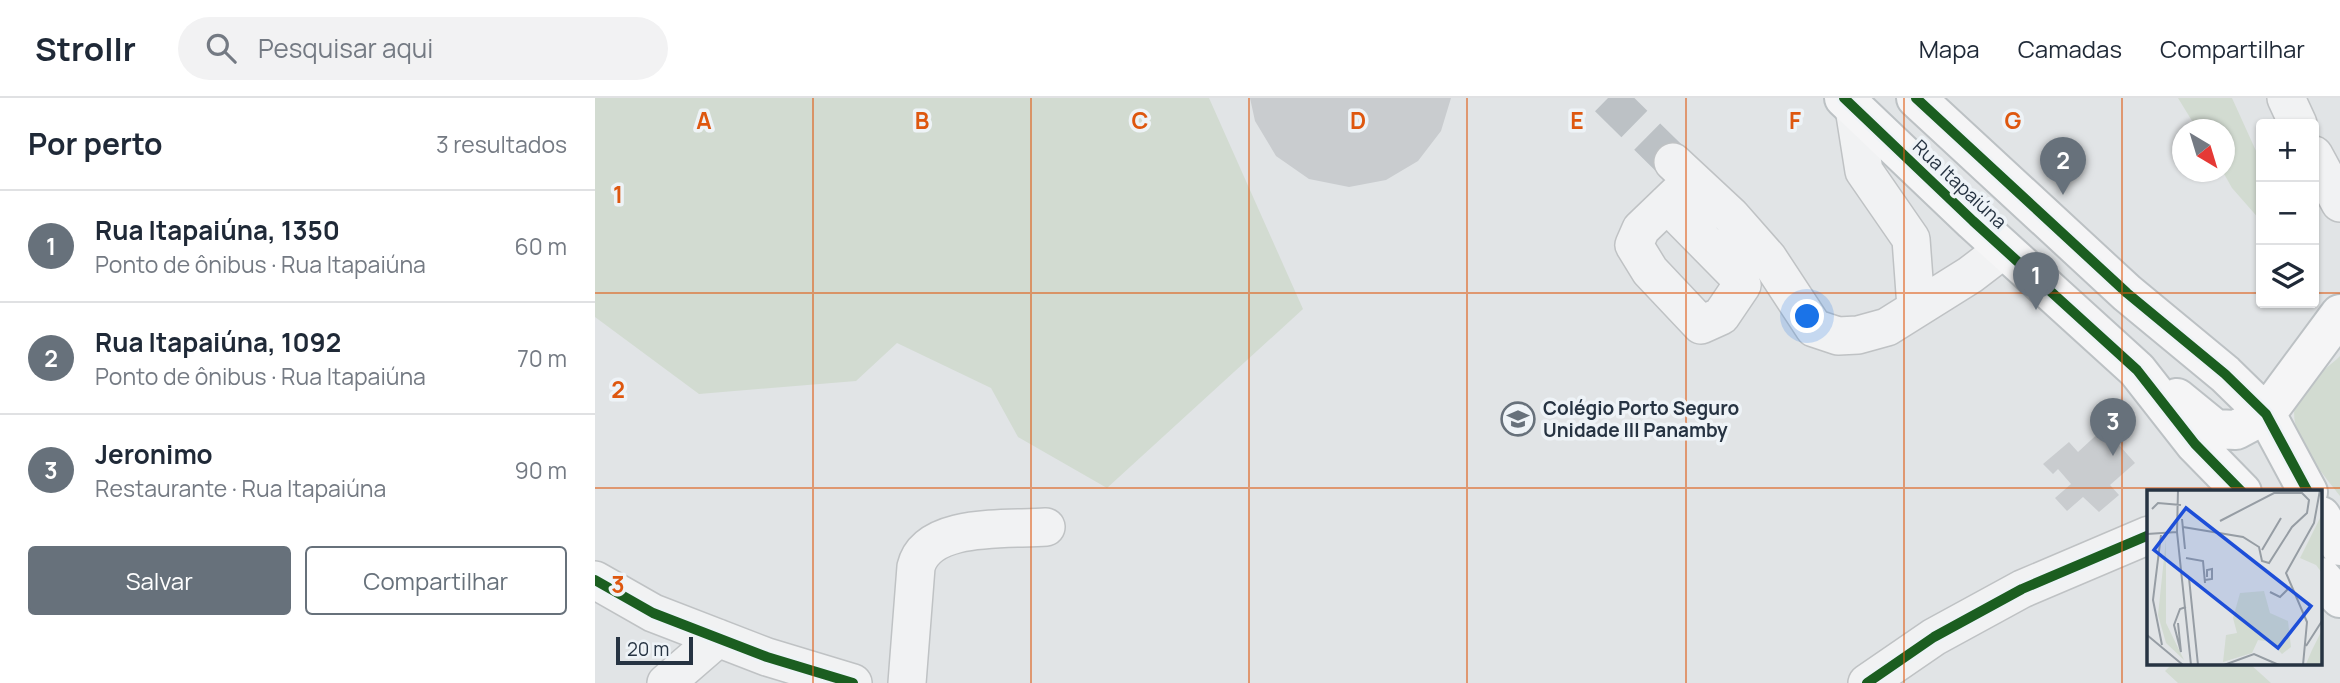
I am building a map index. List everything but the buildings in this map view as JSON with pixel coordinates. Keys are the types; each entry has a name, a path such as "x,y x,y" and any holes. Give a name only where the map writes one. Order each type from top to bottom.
{"main road":[{"name":"Rua Itapaiúna","path":"1916,98 2127,293 2225,374 2266,414 2307,490"},
{"name":"Rua Itapaiúna","path":"1849,103 2137,370 2195,444 2234,484"},
{"path":"1908,159 1934,169 1963,163 1974,153"},
{"path":"2225,374 2242,378 2260,374 2332,323"},
{"path":"2137,370 2170,392 2215,429 2237,430 2266,414 2332,323"},
{"path":"2323,519 2340,546"},
{"path":"2323,579 2340,598"}],"street":[{"path":"2286,98 2296,119"},
{"path":"1849,103 1864,171 1911,239 1916,307"},
{"path":"2319,164 2340,203"},
{"path":"1677,182 1731,216 1768,258 1814,328 1837,336 1858,335 1887,327 1969,275 2004,248"},
{"path":"907,683 916,567 921,552 946,535 1046,527"},
{"path":"1867,683 1934,637 2022,589 2147,536"},
{"path":"595,580 653,613 718,638 853,683"},
{"path":"666,683 718,638"}],"shaded area":[{"path":"595,98 1209,98 1303,309 1107,488 1018,437 991,388 897,343 856,381 699,394 595,317"},
{"path":"2178,98 2232,98 2256,151 2256,215 2229,182 2235,182 2235,119 2191,119"},
{"path":"2340,356 2340,496 2307,451 2295,424 2294,411 2297,399 2305,387"},
{"path":"2170,666 2252,666 2271,683 2178,683 2165,671"}],"tunnel":[{"path":"1608,98 1673,162"}],"cycle path":[{"path":"1844,98 1973,221 2137,370 2195,444 2240,490"},
{"path":"1916,98 2127,293 2225,374 2266,414 2307,490"},
{"path":"1867,683 1934,637 2022,589 2147,536"},
{"path":"595,580 653,613 767,657 853,683"}],"place":[{"name":"Rua Itapaiúna, 1092","path":"2063,195"},
{"name":"Rua Itapaiúna, 1350","path":"2036,310"},
{"name":"Colégio Porto Seguro Unidade III Panamby","path":"1518,419"},
{"name":"Jeronimo","path":"2113,456"}]}
